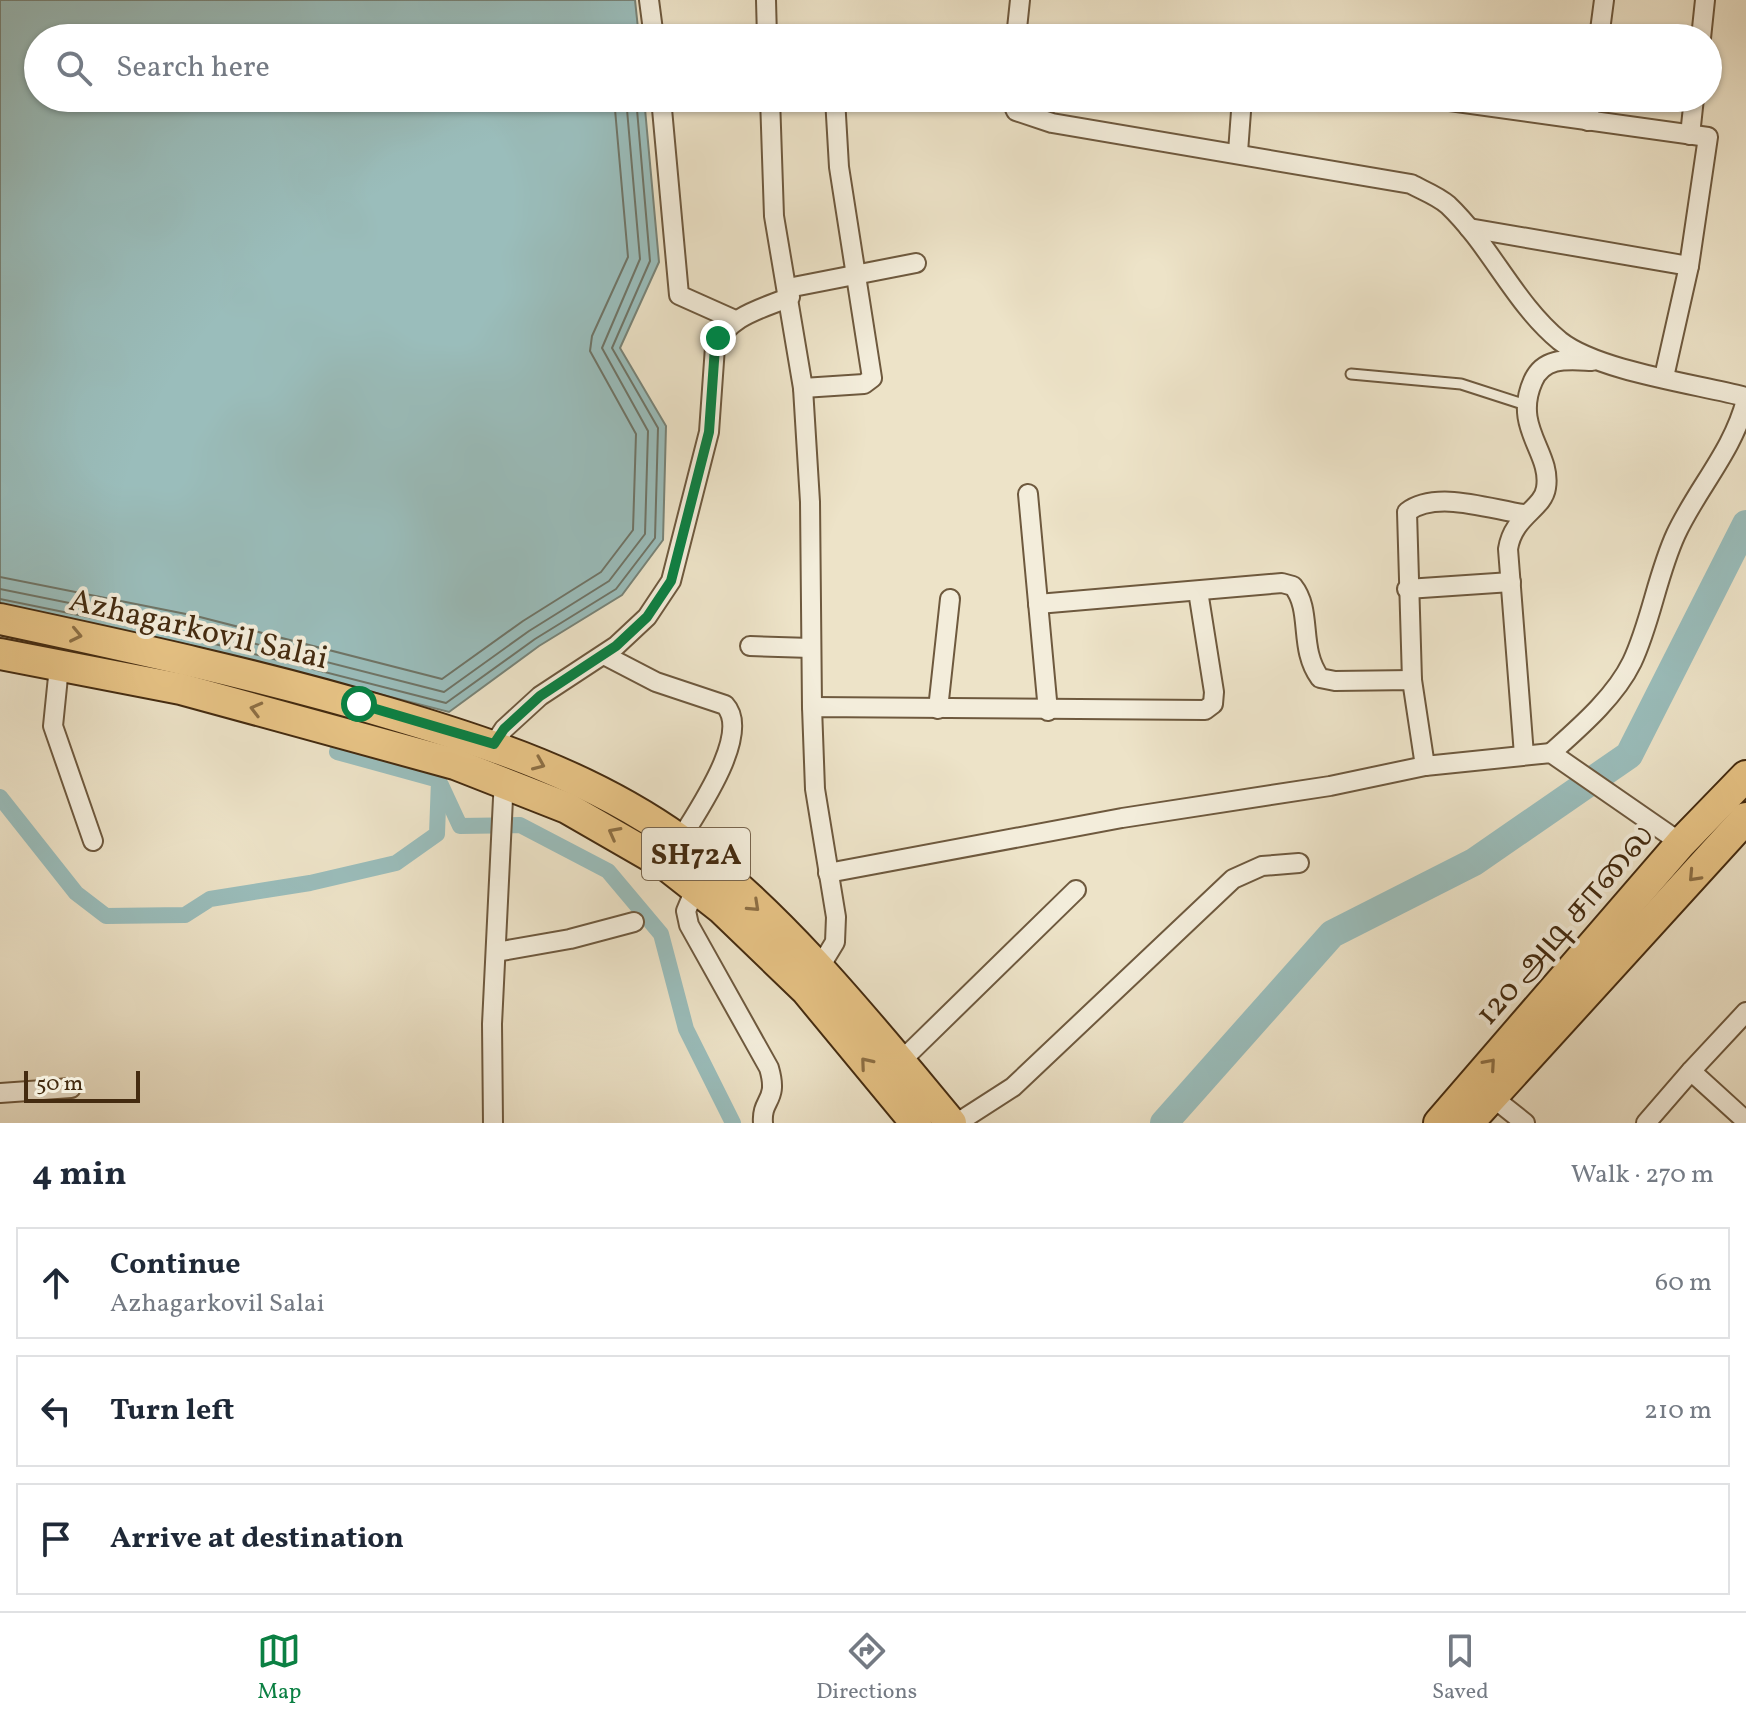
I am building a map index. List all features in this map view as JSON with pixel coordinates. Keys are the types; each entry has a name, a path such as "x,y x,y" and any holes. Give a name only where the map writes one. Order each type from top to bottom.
{"main road":[{"name":"Azhagarkovil Salai","path":"0,619 272,678 494,744 559,772 680,840 812,979 900,1062 954,1123"},
{"name":"Azhagarkovil Salai","path":"0,654 181,689 455,764 505,797 567,808 624,838 696,887 812,979 916,1123"},
{"name":"120 அடி சாலை","path":"1439,1123 1681,843 1745,779"},
{"name":"120 அடி சாலை","path":"1468,1123 1746,818"}],"street":[{"path":"649,0 652,24"},
{"path":"766,0 767,24"},
{"path":"1017,24 1020,0"},
{"path":"1601,24 1604,0"},
{"path":"1702,24 1705,0"},
{"path":"662,112 679,295 735,320"},
{"path":"770,112 774,216 803,388 810,502 815,789 836,917 835,942 812,979"},
{"path":"803,388 864,384 872,378 839,167 836,112"},
{"path":"1018,112 1028,117 1411,184 1445,202 1469,228 1529,311 1562,342 1595,361"},
{"path":"1238,152 1241,112"},
{"path":"1525,112 1708,137 1689,266 1664,377"},
{"path":"1588,121 1589,112"},
{"path":"1690,135 1692,112"},
{"path":"1469,228 1689,266"},
{"path":"493,1123 492,1024 505,797 494,744 504,729 540,696 604,655 647,617 671,581 709,432 715,347 726,327 789,293 854,275 916,263"},
{"path":"1524,755 1510,535 1523,514 1543,499 1546,488 1529,430 1526,405 1537,373 1551,362 1595,361 1746,398 1732,443 1676,534 1632,661 1620,681 1555,754"},
{"path":"1028,494 1048,711"},
{"path":"1425,766 1412,680 1404,520 1407,512 1417,504 1434,501 1523,514"},
{"path":"1407,589 1511,582"},
{"path":"1038,604 1293,586 1301,596 1309,662 1320,678 1335,681 1412,680"},
{"path":"812,707 1205,710 1213,704 1214,692 1198,591"},
{"path":"938,709 950,599"},
{"path":"750,646 811,648"},
{"path":"604,655 656,682 725,705 731,711 734,724 718,775 680,840"},
{"path":"59,667 53,726 93,841"},
{"path":"828,873 1122,818 1330,786 1425,766 1524,755 1555,754 1681,843"},
{"path":"954,1123 1013,1087 1233,879 1262,866 1299,863"},
{"path":"696,887 686,911 689,925 769,1068 773,1083 763,1123"},
{"path":"900,1062 1076,890"},
{"path":"496,952 570,939 634,922"},
{"path":"1646,1123 1746,1012"},
{"path":"1691,1071 1746,1121"},
{"path":"0,1093 71,1088"},
{"path":"1491,1096 1525,1123"}],"lane":[{"path":"1351,374 1461,384 1526,405"}],"water":[{"path":"0,0 635,0 638,24 24,24 24,112 645,112 659,262 620,348 666,426 663,540 622,595 539,646 449,712 189,645 0,606"}],"waterway":[{"path":"1164,1123 1332,934 1474,862 1629,755 1746,524"},
{"path":"0,797 76,893 106,916 185,915 210,899 310,883 396,863 437,834 439,780 337,752 352,696"},
{"path":"441,785 460,826 520,825 608,871 661,934 686,1029 733,1123"}],"route":[{"path":"359,704 494,744 504,729 540,696 616,646 647,617 671,581 685,532 709,432 718,338"}]}
